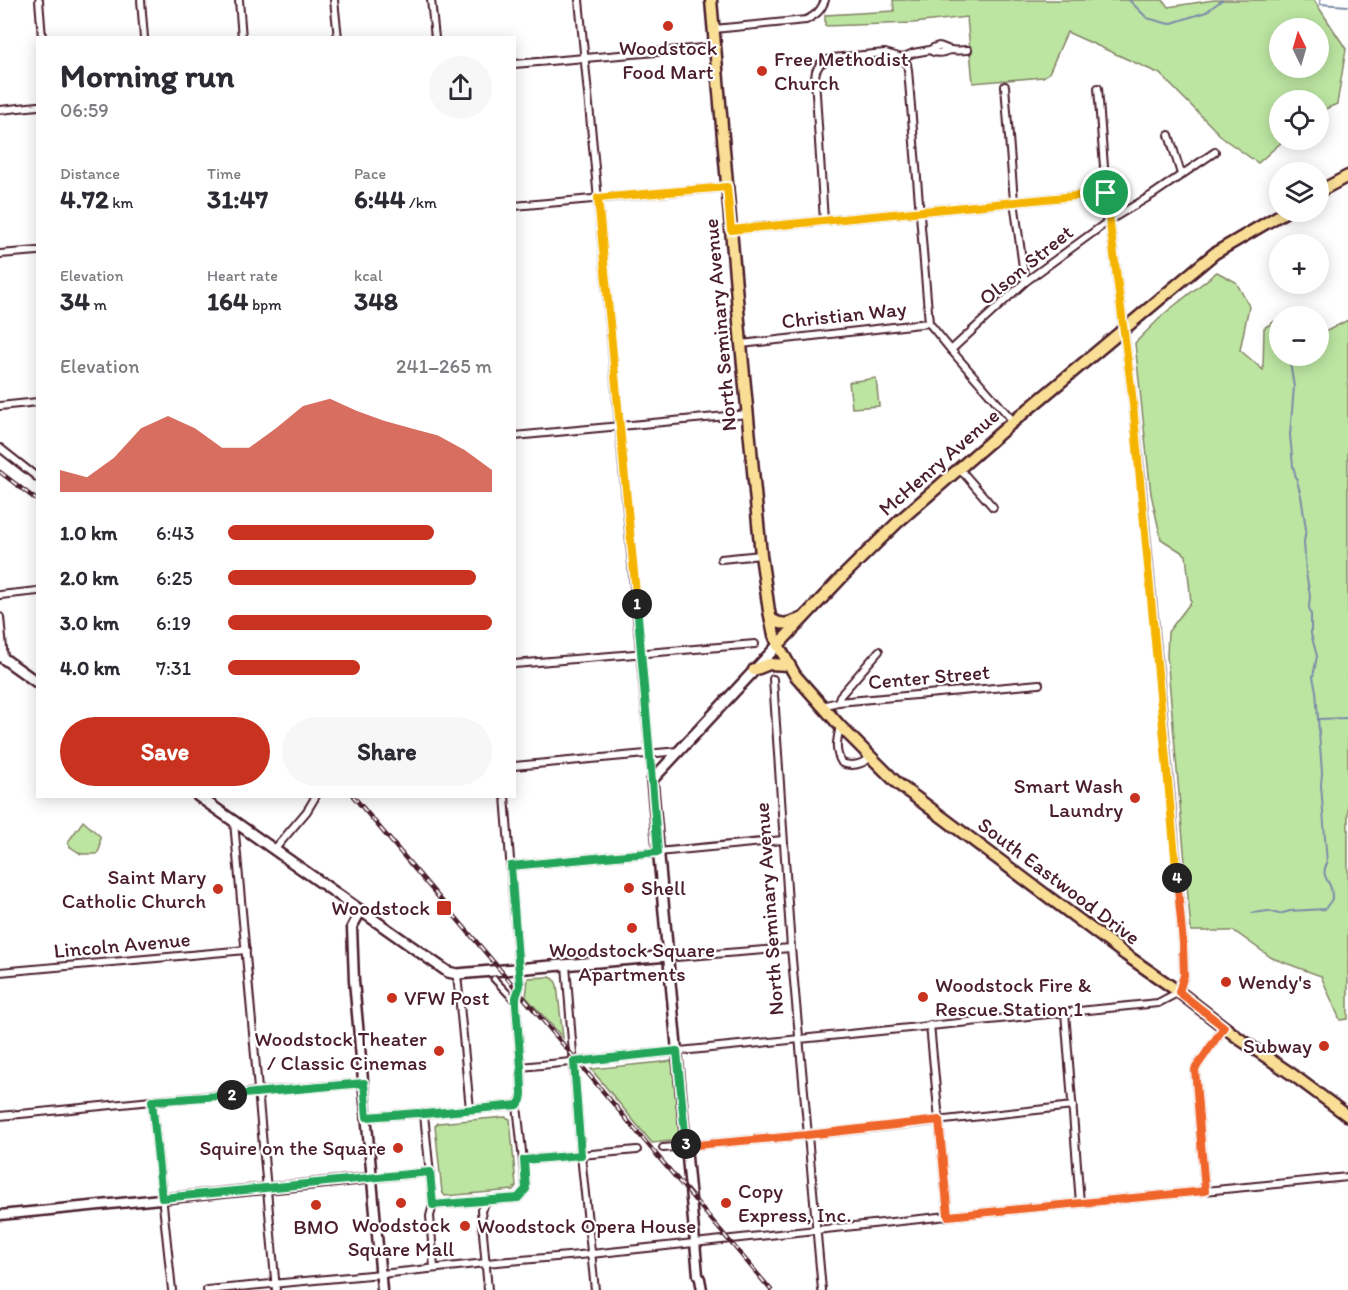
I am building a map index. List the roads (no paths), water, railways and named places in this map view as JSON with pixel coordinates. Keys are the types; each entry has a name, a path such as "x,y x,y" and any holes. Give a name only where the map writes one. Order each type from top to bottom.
{"main road":[{"name":"North Seminary Avenue","path":"711,0 761,555 777,645"},
{"path":"1329,186 1348,176"},
{"name":"McHenry Avenue","path":"652,780 753,670 899,521 1215,253 1269,221"},
{"path":"771,619 781,624 804,617"},
{"name":"South Eastwood Drive","path":"777,645 795,675 821,706 898,784 1126,955 1348,1116"},
{"path":"2,658 36,682"},
{"path":"753,670 769,664 789,665"},
{"path":"201,798 438,966 457,974 668,956 652,780"}],"street":[{"path":"39,0 42,36"},
{"path":"141,0 144,36"},
{"path":"239,0 242,36"},
{"path":"334,0 338,36"},
{"path":"431,0 435,36"},
{"path":"579,0 652,780"},
{"path":"714,29 806,20 822,9 825,0"},
{"path":"902,58 939,46 950,50 968,50"},
{"path":"516,64 715,47"},
{"path":"824,221 816,71 820,64 832,58 885,53 896,55 907,64 908,70 929,322"},
{"path":"1005,86 1014,201 1025,282"},
{"path":"521,1067 1158,1003 1179,992 1184,975 1180,912 1141,480 1106,193 1098,88"},
{"path":"0,110 36,106"},
{"path":"1168,135 1181,174"},
{"name":"Olson Street","path":"951,351 1025,282 1110,220 1152,195 1215,152"},
{"path":"516,206 727,187"},
{"path":"731,230 1106,193"},
{"path":"0,254 36,251"},
{"name":"Christian Way","path":"741,344 929,322 951,351 1014,422"},
{"path":"0,406 36,402"},
{"path":"516,436 748,414"},
{"path":"0,448 36,476"},
{"path":"959,468 993,507"},
{"path":"721,559 761,555"},
{"path":"0,595 36,591"},
{"path":"0,617 2,658"},
{"path":"516,664 755,644"},
{"path":"838,702 840,696 879,651"},
{"name":"North Seminary Avenue","path":"773,679 798,1039 822,1290"},
{"name":"Center Street","path":"821,706 838,702 1039,684"},
{"path":"840,726 836,746 842,763 857,764 870,758"},
{"path":"516,766 679,751"},
{"path":"274,850 307,811 315,798"},
{"path":"433,1205 518,1198 526,1189 518,1105 522,1094 516,1002 520,986 505,798"},
{"path":"234,822 276,1287"},
{"path":"511,866 783,840"},
{"path":"361,912 352,927 354,981 382,1290"},
{"path":"700,1290 697,1279 668,956 791,948"},
{"name":"Lincoln Avenue","path":"0,972 246,950"},
{"path":"566,965 581,1155 595,1290"},
{"path":"457,974 470,1109"},
{"path":"494,980 516,1002"},
{"path":"1065,1012 1080,1203"},
{"path":"930,1025 948,1216"},
{"path":"1205,1191 1195,1069 1224,1027"},
{"path":"0,1116 364,1083"},
{"path":"152,1101 172,1290"},
{"path":"367,1117 518,1105"},
{"path":"663,1148 1072,1106"},
{"path":"424,1114 433,1205 430,1216 434,1268"},
{"path":"524,1160 637,1150"},
{"path":"0,1215 430,1172"},
{"path":"207,1290 276,1287 434,1268 1348,1178"},
{"path":"488,1200 481,1210 488,1290"},
{"path":"470,1202 481,1210"}],"waterway":[{"path":"1129,0 1147,18 1169,24 1206,12 1222,0"},
{"path":"1320,0 1320,4 1348,6"},
{"path":"1252,913 1269,911 1279,914 1325,909 1332,899 1331,888 1325,874 1327,863 1322,773 1313,677 1317,656 1311,634 1310,596 1304,542 1306,529 1293,466 1290,435 1294,387 1291,366"},
{"path":"1318,719 1348,718"}],"railway":[{"path":"0,472 36,499"},
{"path":"355,798 771,1290"}],"place":[{"name":"Woodstock Food Mart","path":"668,26"},
{"name":"Free Methodist Church","path":"762,71"},
{"name":"Smart Wash Laundry","path":"1135,798"},
{"name":"Shell","path":"629,888"},
{"name":"Saint Mary Catholic Church","path":"218,889"},
{"name":"Woodstock","path":"444,908"},
{"name":"Woodstock Square Apartments","path":"632,928"},
{"name":"Wendy's","path":"1226,982"},
{"name":"Woodstock Fire & Rescue Station 1","path":"923,997"},
{"name":"VFW Post","path":"392,998"},
{"name":"Subway","path":"1324,1046"},
{"name":"Woodstock Theater / Classic Cinemas","path":"439,1051"},
{"name":"Squire on the Square","path":"398,1148"},
{"name":"Woodstock Square Mall","path":"401,1203"},
{"name":"Copy Express, Inc.","path":"726,1203"},
{"name":"BMO","path":"316,1205"},
{"name":"Woodstock Opera House","path":"465,1226"}]}
